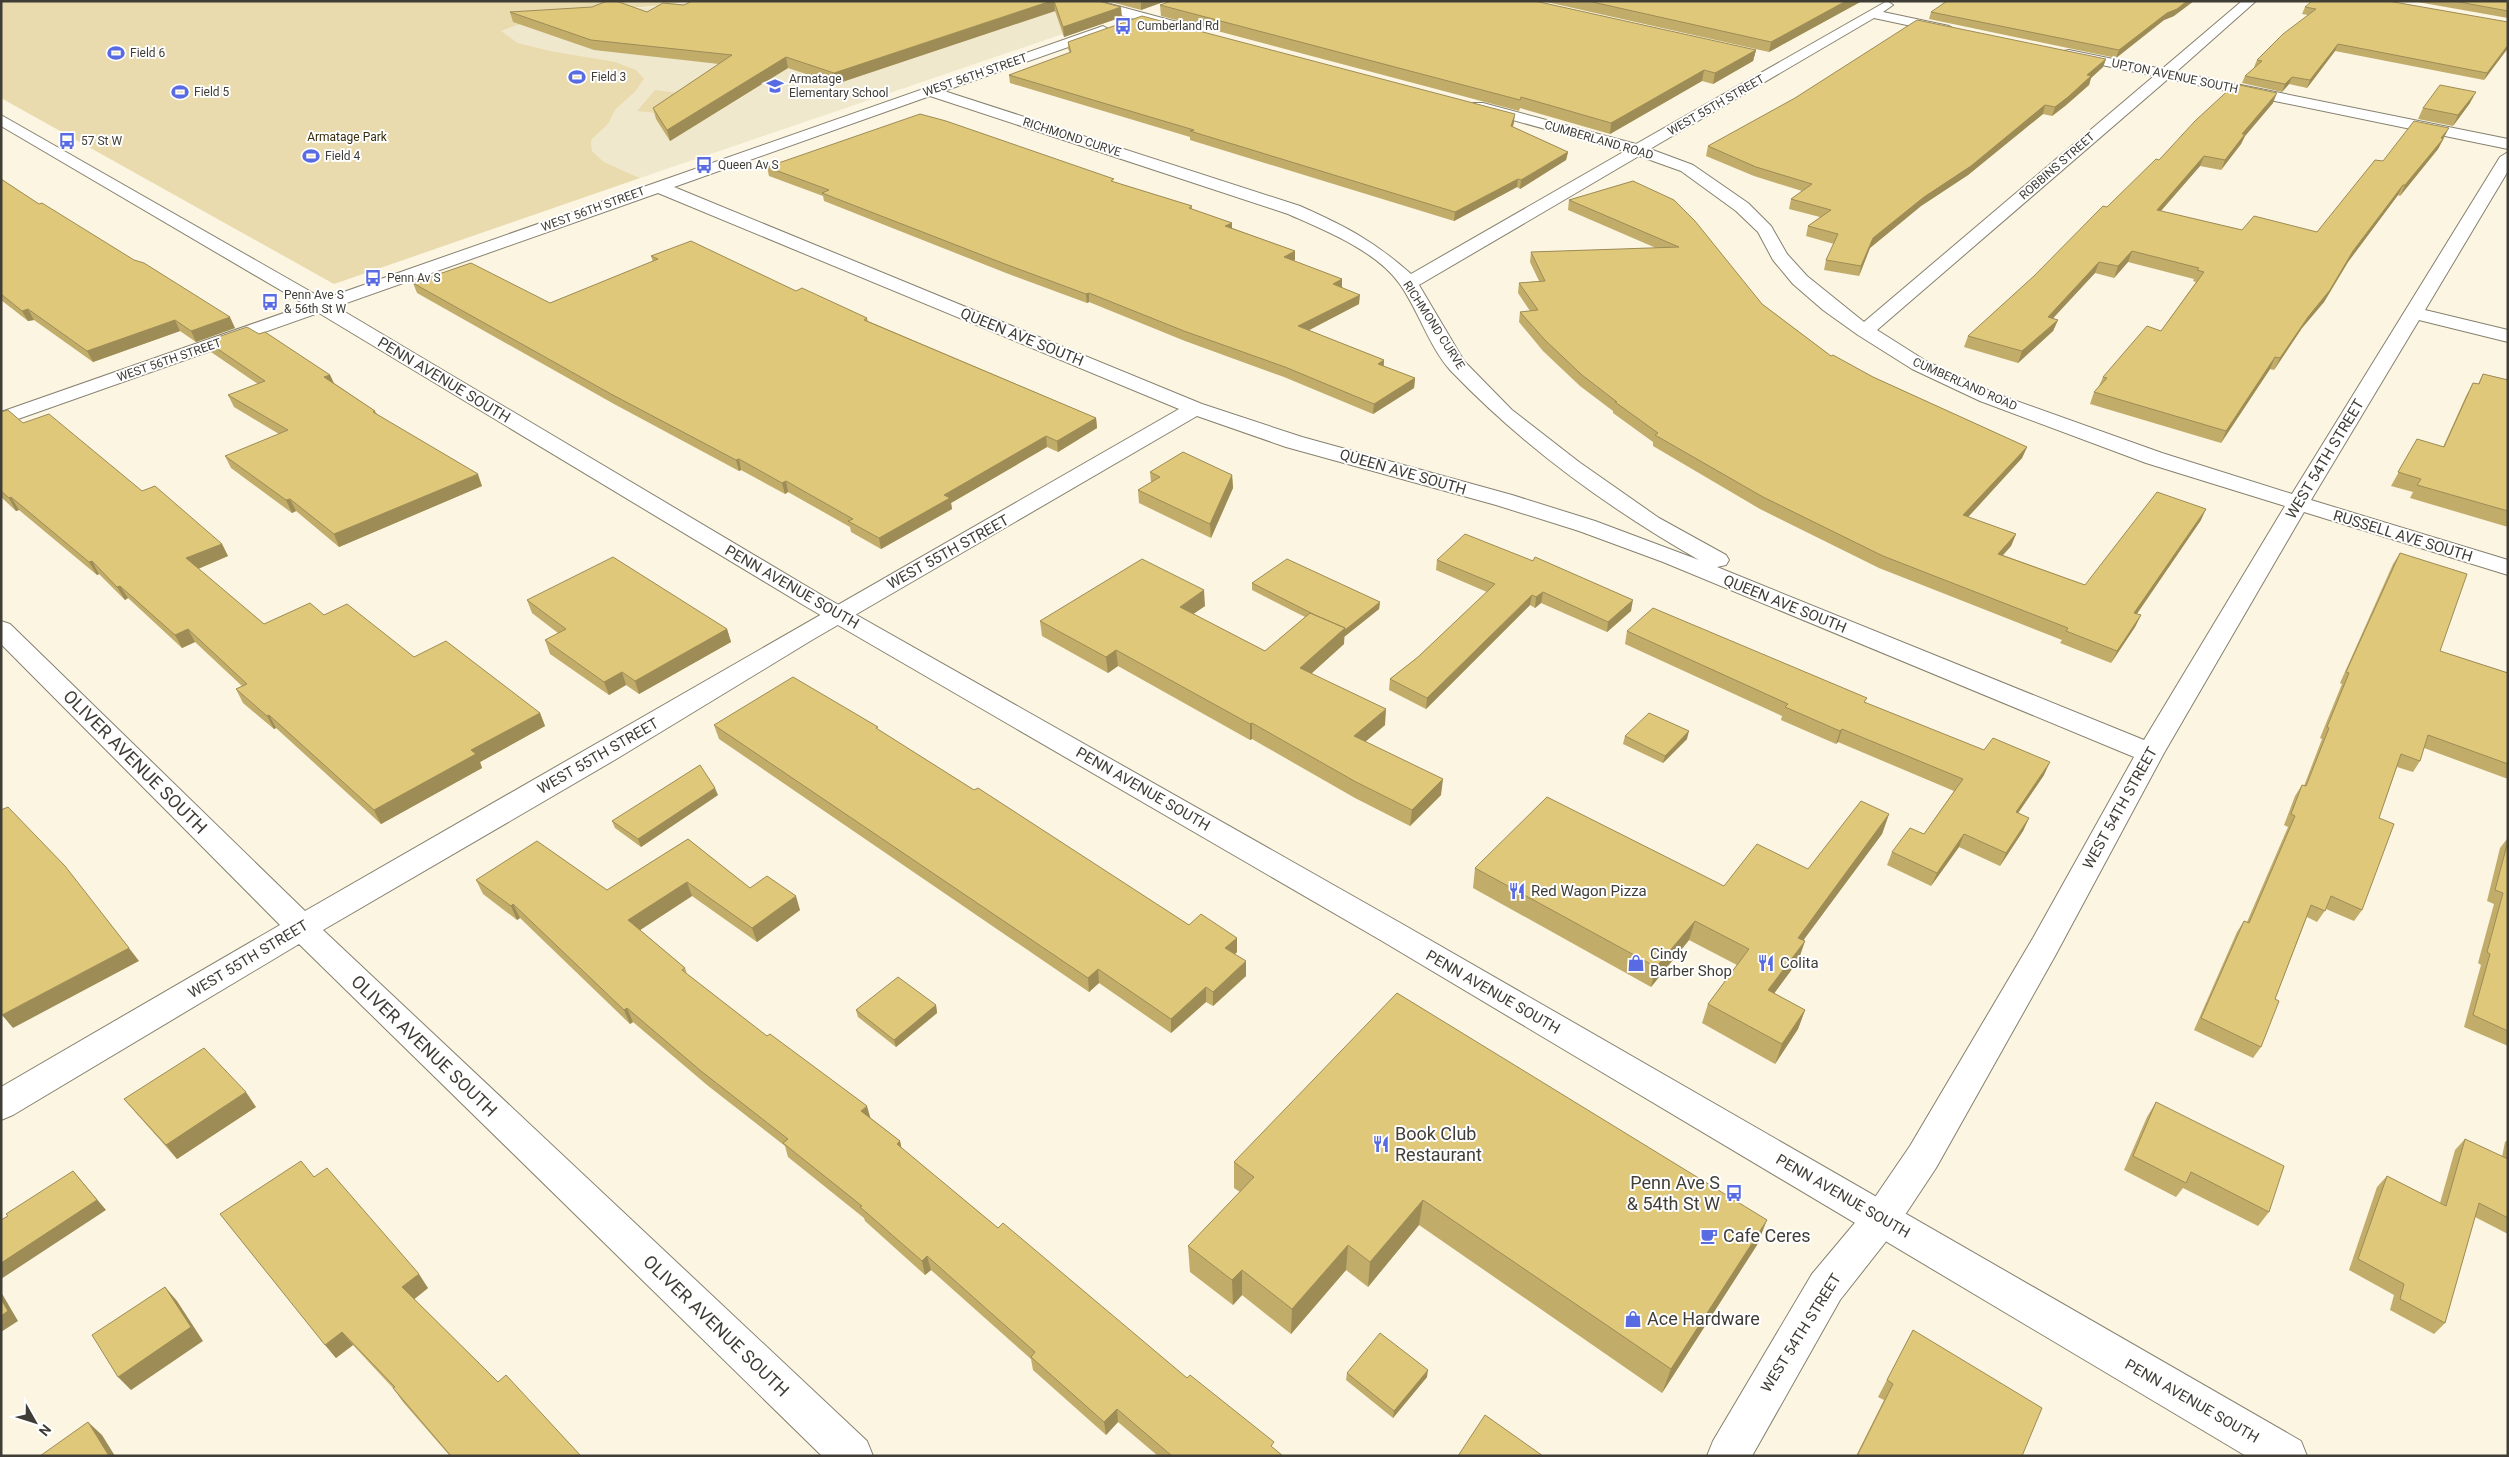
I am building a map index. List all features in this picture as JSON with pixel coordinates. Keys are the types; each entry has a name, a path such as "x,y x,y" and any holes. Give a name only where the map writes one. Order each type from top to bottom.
{"street":[{"path":"1083,1 1193,30"},
{"name":"WEST 55TH STREET","path":"1409,283 1893,1"},
{"name":"ROBBINS STREET","path":"1865,331 2250,1"},
{"name":"WEST 56TH STREET","path":"1,419 322,307 657,186 1170,7"},
{"path":"1872,14 1967,34"},
{"name":"UPTON AVENUE SOUTH","path":"2051,51 2508,144"},
{"path":"1768,59 1787,63"},
{"name":"RICHMOND CURVE","path":"930,91 1294,210 1339,230 1377,253 1409,283 1456,364 1504,414 1571,467 1651,523 1750,579 1865,637"},
{"name":"CUMBERLAND ROAD","path":"1469,103 1638,150 1687,168 1742,207 1765,230 1779,256 1800,280 1865,331 1919,365 1987,396 2154,458 2298,503"},
{"name":"PENN AVENUE SOUTH","path":"3,121 322,307 838,614 1393,933 2286,1456"},
{"name":"WEST 54TH STREET","path":"1728,1456 1826,1287 1882,1218 1923,1157 2039,955 2150,753 2298,503 2508,157"},
{"name":"QUEEN AVE SOUTH","path":"657,186 1195,408 1294,442 1504,500 1587,526 1671,557 2150,753"},
{"path":"2414,313 2508,336"},
{"name":"WEST 55TH STREET","path":"1,1105 301,928 608,751 838,614 1195,408"},
{"name":"RUSSELL AVE SOUTH","path":"2298,503 2508,568"},
{"name":"OLIVER AVENUE SOUTH","path":"1,629 301,928 852,1456"}],"shaded area":[{"name":"Armatage Elementary School","path":"687,1 1051,1 1110,18 640,178 604,162 592,151 591,139 608,124 616,109 635,92 644,79 518,43 500,31 524,22 630,8 670,6"}],"green space":[{"name":"Armatage Park","path":"1,1 687,1 666,5 564,15 532,21 501,31 518,43 550,51 615,62 636,70 644,79 635,92 616,109 608,124 591,140 592,151 604,162 640,178 334,284 1,98"},
{"path":"655,90 695,95 664,114 637,111"}],"building":[{"path":"607,1 616,1 647,12 663,3 684,5 692,1 1051,1 834,73 786,57 667,130 653,108 732,55 591,40 510,12 592,7"},
{"path":"1054,1 1098,1 1121,7 1063,27"},
{"path":"1171,1 1535,1 1756,50 1715,73 1704,70 1611,123 1521,97 1520,100 1160,5"},
{"path":"1588,1 1846,1 1771,42"},
{"path":"1947,1 2187,1 2177,9 2167,13 2119,50 1931,12"},
{"path":"2312,1 2388,1 2508,22 2508,45 2487,73 2338,44 2310,80 2292,77 2285,84 2245,76 2262,61 2257,60 2283,34 2316,9 2305,7"},
{"path":"2454,1 2508,1 2508,11"},
{"path":"1142,16 1515,114 1511,126 1568,152 1521,180 1518,179 1455,212 1190,131 1194,130 1009,75 1071,52 1068,42"},
{"path":"1917,20 2106,59 2087,75 2091,76 2055,107 2045,105 1971,166 1924,197 1873,238 1861,266 1826,260 1838,234 1808,226 1831,210 1791,199 1812,184 1756,167 1708,146 1795,98"},
{"path":"2235,84 2277,93 2242,134 2245,134 2225,160 2204,156 2157,210 2242,230 2254,216 2317,232 2375,160 2383,161 2414,121 2449,128 2441,138 2443,139 2405,185 2403,185 2353,251 2330,290 2308,317 2280,358 2275,357 2226,431 2094,392 2107,378 2103,377 2147,326 2161,331 2204,272 2197,270 2199,268 2132,251 2118,266 2099,262 2048,317 2058,320 2022,351 1968,336 2034,276 2103,206 2107,207 2156,159 2159,160 2195,121"},
{"path":"2440,85 2476,92 2458,115 2423,108"},
{"path":"920,114 946,121 1114,179 1111,181 1192,206 1189,208 1232,223 1225,226 1295,251 1284,257 1342,279 1333,284 1360,295 1298,326 1384,360 1378,364 1415,378 1374,404 1285,367 1184,331 1089,293 1086,294 1005,264 822,193 829,190 767,167"},
{"path":"1,179 39,204 42,203 134,260 144,263 230,317 191,331 175,320 87,351 28,309 22,311 1,294"},
{"path":"1633,181 1674,200 1695,221 1762,304 1831,356 1833,355 1873,377 2027,447 1963,515 2016,534 1998,554 2085,585 2157,492 2206,509 2134,613 2141,615 2117,651 2066,631 2068,628 1883,556 1763,497 1655,435 1658,433 1582,375 1545,340 1520,312 1538,310 1519,283 1545,281 1531,252 1679,247 1569,200"},
{"path":"691,241 796,291 802,288 867,318 864,320 1096,418 1057,441 1046,436 944,495 950,498 879,538 848,521 853,519 786,481 782,483 611,394 413,283 471,263 550,303 658,259 651,256"},
{"path":"247,327 259,334 265,332 330,375 324,377 375,411 373,412 478,474 334,534 290,499 286,500 225,456 288,430 228,395 265,381 206,341"},
{"path":"2483,374 2508,380 2508,511 2417,485 2421,479 2398,472 2417,439 2444,447 2473,383 2479,384"},
{"path":"8,410 23,423 49,414 142,491 155,486 222,544 186,558 264,624 310,603 324,615 347,604 414,657 446,641 540,713 471,750 476,754 374,810 269,715 267,716 236,689 247,684 188,629 175,635 120,586 117,587 92,561 89,562 11,497 9,498 1,491 1,412"},
{"path":"1183,452 1232,475 1210,524 1138,490 1160,477 1150,472"},
{"path":"1465,534 1533,561 1535,557 1633,600 1608,622 1543,592 1536,597 1532,595 1427,698 1390,679 1418,657 1495,584 1437,560"},
{"path":"2400,553 2467,574 2440,651 2508,673 2508,764 2428,735 2420,761 2401,754 2379,818 2394,824 2362,910 2331,896 2325,911 2311,905 2275,999 2279,1001 2261,1047 2201,1018 2244,921 2249,923 2295,816 2291,814 2302,785 2306,786 2329,728 2327,727 2349,673 2346,672"},
{"path":"613,557 727,629 635,681 622,672 604,682 545,640 566,629 527,600"},
{"path":"1142,559 1204,590 1180,607 1265,651 1310,613 1345,628 1300,668 1386,709 1354,736 1443,779 1412,810 1356,782 1252,723 1250,724 1116,650 1106,657 1040,621"},
{"path":"1287,559 1380,602 1345,630 1345,628 1252,583"},
{"path":"1653,608 1867,698 1864,702 1984,750 1993,738 2050,762 2016,812 2029,818 2006,853 1964,834 1937,873 1892,852 1910,828 1924,834 1963,779 1842,729 1840,731 1785,707 1788,704 1627,631"},
{"path":"793,677 878,727 876,728 974,790 978,788 1189,925 1201,914 1237,938 1225,948 1246,961 1213,992 1206,987 1171,1019 1098,969 1088,978 714,725"},
{"path":"1649,713 1689,731 1665,756 1625,736"},
{"path":"700,765 715,788 638,839 612,821"},
{"path":"1547,797 1724,886 1757,844 1808,869 1861,801 1889,814 1798,938 1805,941 1768,990 1805,1010 1782,1044 1708,1004 1749,949 1695,921 1656,967 1475,868"},
{"path":"8,807 65,866 129,948 2,1015 1,810"},
{"path":"688,839 750,888 767,876 796,896 752,928 687,882 628,920 685,968 682,970 767,1036 770,1034 867,1106 861,1111 900,1141 897,1144 998,1228 1003,1223 1187,1378 1190,1375 1274,1442 1271,1446 1283,1456 1172,1456 1117,1409 1104,1422 1031,1357 1035,1352 927,1256 922,1261 860,1207 862,1206 783,1143 788,1139 701,1071 627,1008 624,1010 513,904 511,906 476,880 537,841 607,890"},
{"path":"2508,841 2508,1031 2473,1015 2490,954 2487,952 2503,893 2495,890"},
{"path":"898,977 936,1005 894,1040 856,1010"},
{"path":"1397,993 1767,1220 1671,1369 1423,1200 1370,1262 1348,1245 1292,1309 1242,1270 1232,1280 1188,1246 1254,1177 1234,1162"},
{"path":"204,1048 246,1092 166,1145 124,1099"},
{"path":"2156,1102 2284,1166 2269,1212 2191,1172 2186,1183 2133,1156"},
{"path":"2465,1139 2508,1159 2508,1218 2479,1203 2445,1323 2400,1299 2404,1284 2358,1259 2387,1176 2446,1206"},
{"path":"301,1161 314,1177 327,1168 419,1274 402,1287 498,1382 506,1375 581,1456 451,1456 393,1388 395,1387 342,1332 325,1345 220,1214"},
{"path":"73,1171 97,1200 1,1263 1,1220 8,1216 6,1214"},
{"path":"165,1287 191,1327 118,1377 92,1335"},
{"path":"1,1299 8,1311 1,1316"},
{"path":"1913,1330 2042,1408 2022,1456 1857,1456 1893,1384 1887,1380"},
{"path":"1380,1333 1428,1370 1394,1411 1347,1373"},
{"path":"1485,1415 1543,1456 1458,1456"},
{"path":"88,1422 109,1456 40,1456"}],"place":[{"name":"Cumberland Rd","path":"1123,26"},
{"name":"Field 6","path":"116,53"},
{"name":"Field 3","path":"577,77"},
{"name":"Armatage Elementary School","path":"775,86"},
{"name":"Field 5","path":"180,92"},
{"name":"57 St W","path":"67,141"},
{"name":"Field 4","path":"311,156"},
{"name":"Queen Av S","path":"704,165"},
{"name":"Penn Av S","path":"373,278"},
{"name":"Penn Ave S & 56th St W","path":"270,302"},
{"name":"Red Wagon Pizza","path":"1517,891"},
{"name":"Cindy Barber Shop","path":"1636,963"},
{"name":"Colita","path":"1766,963"},
{"name":"Book Club Restaurant","path":"1381,1144"},
{"name":"Penn Ave S & 54th St W","path":"1734,1193"},
{"name":"Cafe Ceres","path":"1709,1236"},
{"name":"Ace Hardware","path":"1633,1319"}]}
